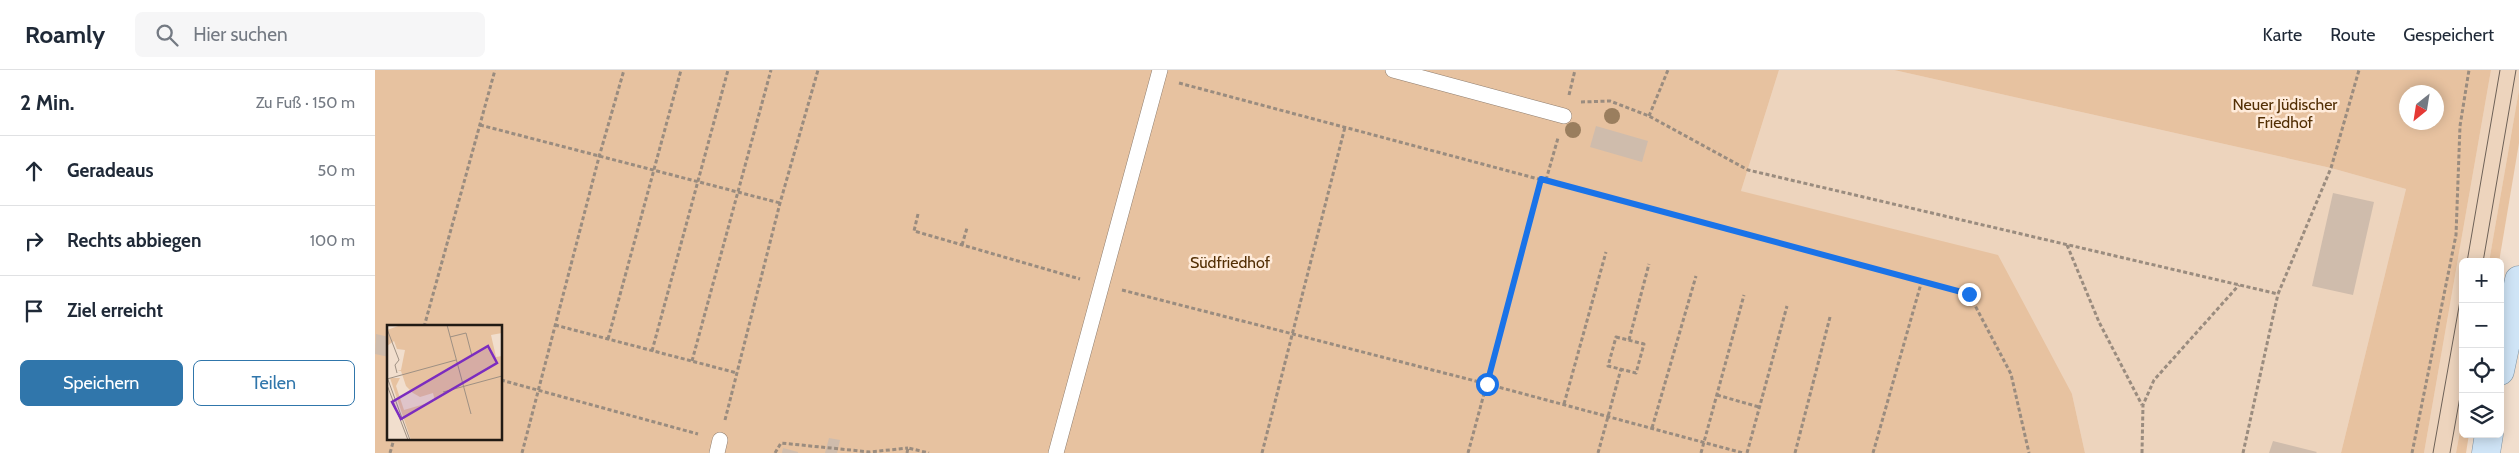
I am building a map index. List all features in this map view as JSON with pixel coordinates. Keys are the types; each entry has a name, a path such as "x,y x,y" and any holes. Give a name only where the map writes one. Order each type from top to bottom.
{"main road":[{"path":"2504,352 2519,280"},
{"path":"2485,453 2488,438"}],"lane":[{"path":"1393,70 1564,116"},
{"path":"1056,453 1159,74"}],"path":[{"path":"425,325 495,70"},
{"path":"522,453 599,157 624,70"},
{"path":"608,339 681,70"},
{"path":"651,351 728,70"},
{"path":"691,361 771,70"},
{"path":"503,381 719,447 780,203 818,70"},
{"path":"1649,116 1668,70"},
{"path":"2243,453 2278,294 2331,168 2359,70"},
{"path":"2412,453 2456,234 2460,126 2469,70"},
{"path":"1159,74 1345,127 1969,294 2011,374 2029,453"},
{"path":"1577,102 1610,102 1649,116 1748,170 2278,294"},
{"path":"480,125 780,203"},
{"path":"1262,453 1345,127"},
{"path":"1468,453 1541,179"},
{"path":"918,214 914,231 962,245 1101,285 1564,404 1743,453"},
{"path":"962,245 967,228"},
{"path":"2067,245 2099,322 2143,405"},
{"path":"1564,404 1607,252"},
{"path":"1629,340 1649,264"},
{"path":"1652,428 1696,276"},
{"path":"1873,453 1922,280"},
{"path":"2142,453 2143,405 2155,380 2239,285"},
{"path":"1701,453 1744,295"},
{"path":"1747,453 1787,306"},
{"path":"1795,453 1830,317"},
{"path":"555,325 737,373"},
{"path":"1616,337 1644,344 1636,373 1621,369 1608,366 1616,337"},
{"path":"1598,453 1621,369"},
{"path":"1717,395 1760,407"},
{"path":"390,453 394,440"},
{"path":"775,453 781,444 870,452 908,448 929,453"},
{"path":"810,453 811,447"},
{"path":"907,453 908,448"}],"shaded area":[{"path":"1779,70 1894,70 2331,168 2406,189 2341,453 2085,453 2072,394 1741,191"},
{"path":"2491,70 2519,70 2519,90 2490,258 2459,258 2459,437 2456,453 2424,453"}],"green space":[{"name":"Südfriedhof","path":"375,70 1779,70 1741,191 1998,255 2072,394 2085,453 375,453"},
{"name":"Neuer Jüdischer Friedhof","path":"1894,70 2491,70 2424,453 2341,453 2406,189 2331,168"},
{"path":"2519,90 2519,143 2500,258 2490,258"},
{"path":"2459,437 2468,438 2466,453 2456,453"}],"building":[{"path":"1596,126 1648,141 1642,162 1590,147"},
{"path":"2333,193 2374,202 2353,295 2312,286"},
{"path":"376,334 387,337 387,357 375,354"},
{"path":"829,438 840,440 837,453 825,453"},
{"path":"2273,441 2317,452 2269,453"},
{"path":"783,448 798,452 798,453 782,453"}],"tram line":[{"path":"2468,258 2500,70"},
{"path":"2484,258 2516,70"},
{"path":"2433,453 2460,303"},
{"path":"2450,453 2461,393"}],"route":[{"path":"1487,384 1541,179 1969,294"}]}
